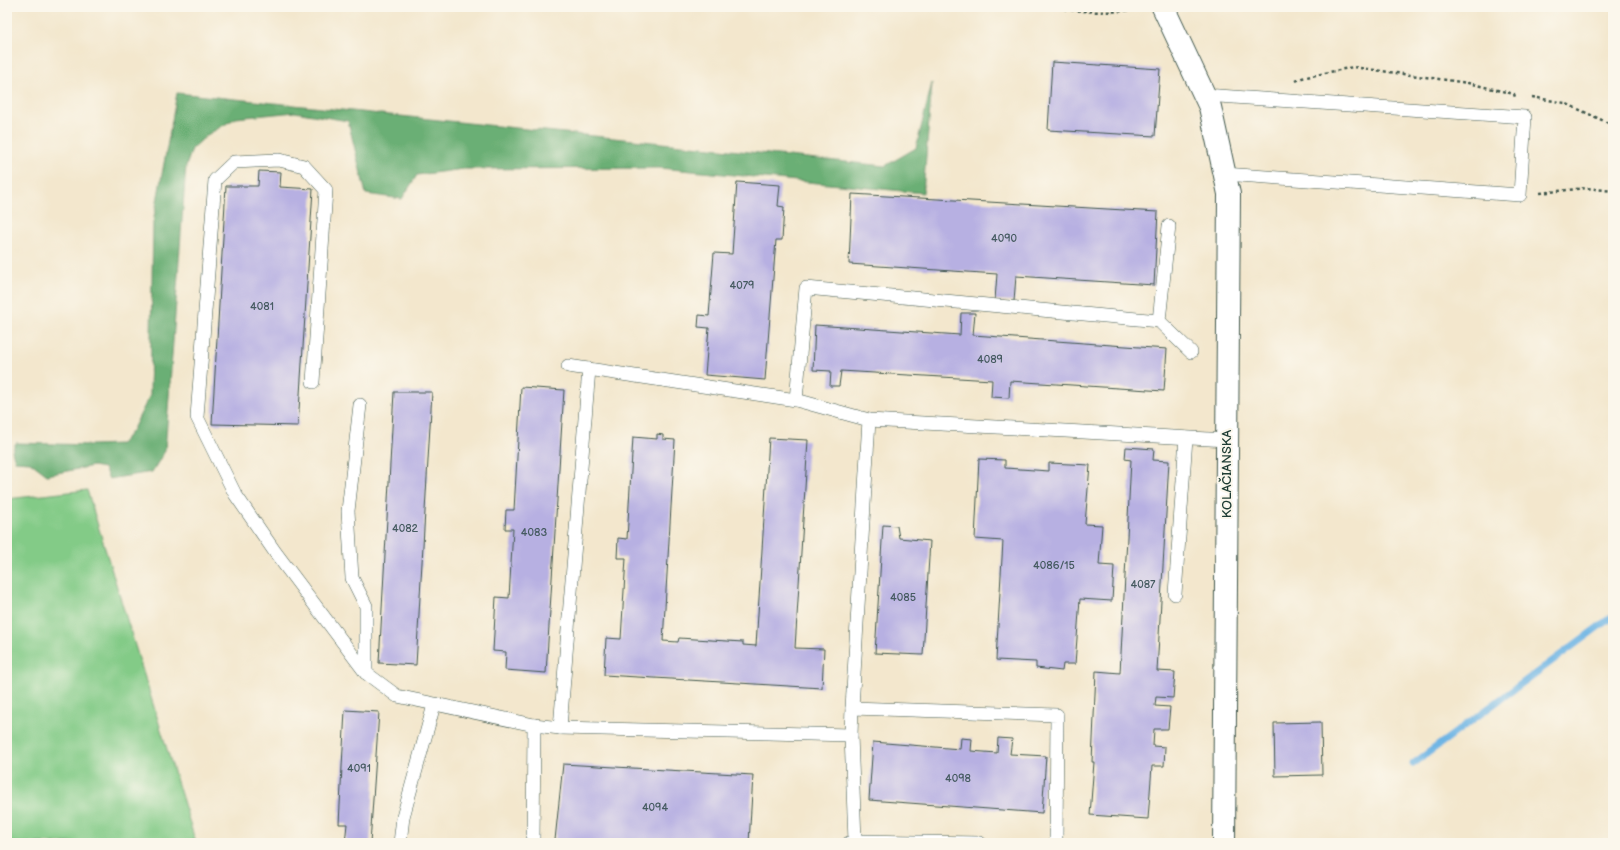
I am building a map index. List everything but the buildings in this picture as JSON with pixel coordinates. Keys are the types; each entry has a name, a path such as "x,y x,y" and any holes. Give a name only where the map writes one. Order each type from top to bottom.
{"street":[{"name":"KOLAČIANSKA","path":"1163,7 1207,101 1229,194 1224,843"}],"lane":[{"path":"1207,101 1257,98 1525,117 1520,195 1224,174"},
{"path":"313,382 326,190 304,166 280,160 234,162 215,180 197,417 235,494 275,552 366,673 397,696 534,725 560,728 851,735"},
{"path":"1158,321 1169,226"},
{"path":"796,400 806,288 1158,321 1191,352"},
{"path":"568,366 796,400 868,420 1227,440"},
{"path":"560,728 589,369"},
{"path":"360,405 348,511 352,578 366,606 366,673"},
{"path":"868,420 852,708 852,842 980,843"},
{"path":"1175,594 1186,438"},
{"path":"400,843 403,817 434,705"},
{"path":"852,708 1057,715 1056,843"},
{"path":"533,843 534,725"}],"path":[{"path":"1047,7 1082,12 1126,11 1142,7"},
{"path":"1257,98 1302,78 1353,67 1468,83 1521,95"},
{"path":"1514,94 1525,117"},
{"path":"1528,97 1565,103 1613,125"},
{"path":"1520,195 1586,188 1613,191"}],"green space":[{"path":"932,83 923,193 660,168 464,169 417,175 402,199 366,194 348,121 295,112 236,118 207,135 192,149 186,166 165,451 152,472 109,479 104,468 93,466 47,475 30,462 15,461 12,451 16,443 91,445 121,444 132,431 150,395 153,223 177,93 885,166 916,148"},
{"path":"87,490 196,843 7,843 7,499"}],"waterway":[{"path":"1413,764 1613,616"}]}
